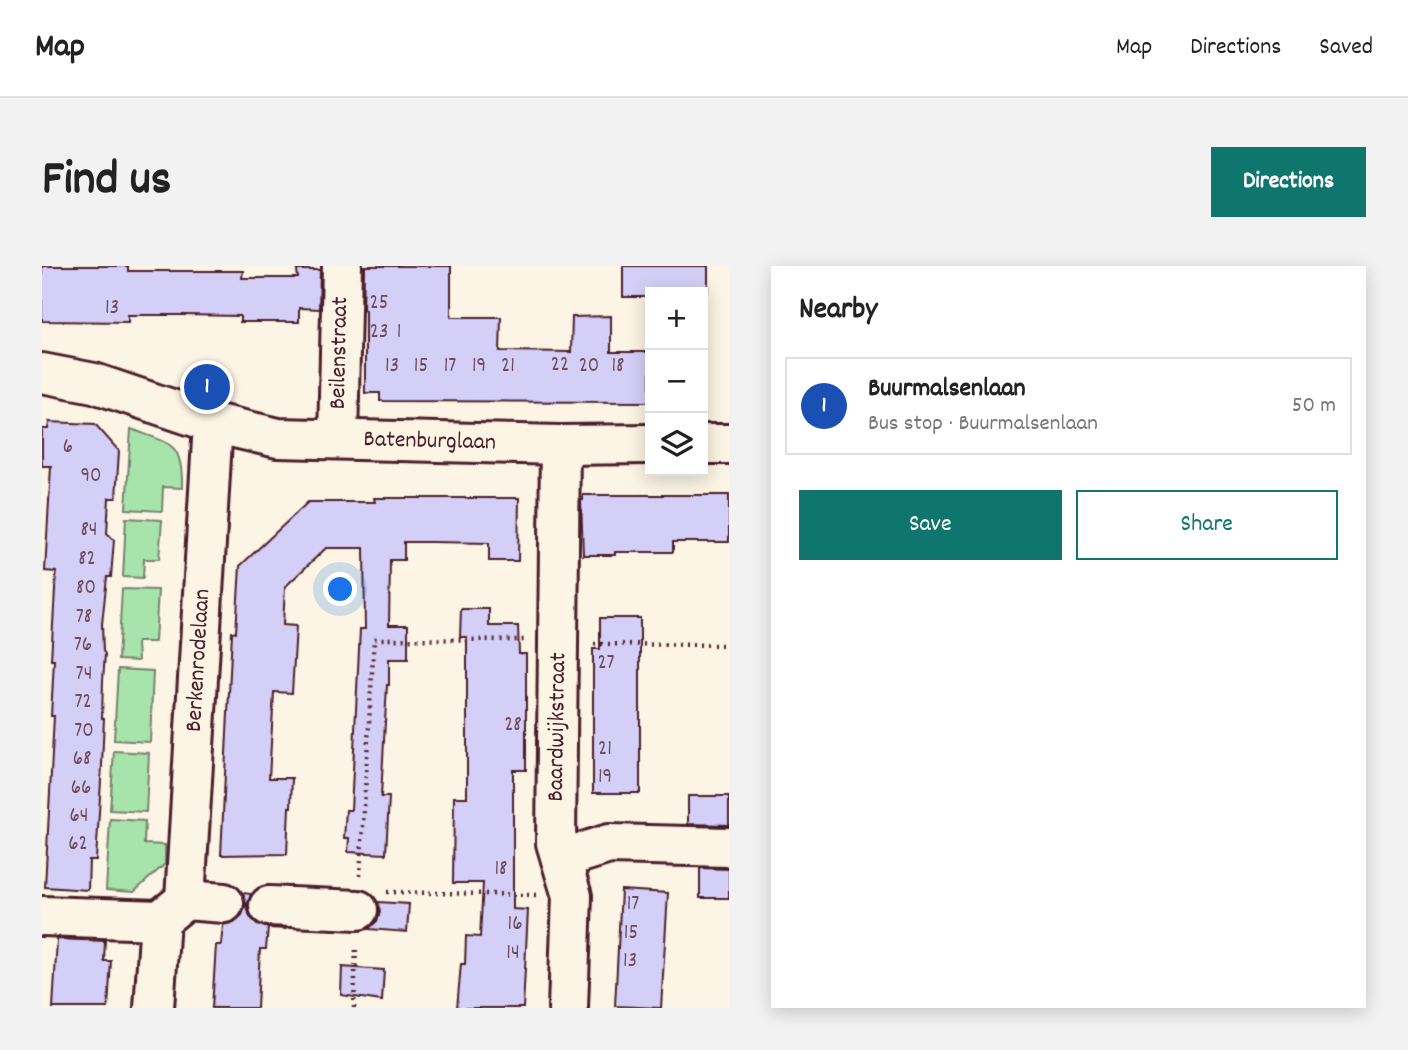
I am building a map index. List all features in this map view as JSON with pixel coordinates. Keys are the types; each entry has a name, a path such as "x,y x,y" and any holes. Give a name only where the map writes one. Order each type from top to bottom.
{"street":[{"name":"Beilenstraat","path":"338,439 342,266"},
{"name":"Batenburglaan","path":"42,373 94,383 213,423 278,439 645,444"},
{"name":"Berkenrodelaan","path":"154,1008 173,910 213,423"},
{"name":"Baardwijkstraat","path":"560,444 556,843 572,896 568,1008"},
{"path":"708,444 729,444"},
{"path":"561,859 608,844 729,847"},
{"path":"269,906 358,900"},
{"path":"42,916 173,910 224,903"}],"path":[{"path":"354,1008 374,639 729,645"},
{"path":"358,900 572,896"}],"green space":[{"path":"131,429 165,442 177,453 182,473 182,488 163,487 162,511 126,509"},
{"path":"126,518 162,520 159,559 144,559 143,578 123,577"},
{"path":"122,589 158,590 155,642 137,642 138,661 118,660"},
{"path":"118,669 153,671 150,742 114,740"},
{"path":"114,751 149,753 146,812 110,810"},
{"path":"110,819 145,821 144,844 165,845 165,864 134,892 106,890"}],"building":[{"path":"42,266 128,266 128,271 243,271 242,278 298,278 297,270 320,270 319,309 299,308 299,322 240,322 240,316 184,315 128,315 128,322 42,321"},
{"path":"365,266 451,266 451,317 501,317 500,351 571,352 572,317 611,316 611,352 645,352 645,402 380,401 380,393 365,393"},
{"path":"623,266 708,266 708,287 645,287 645,297 623,297"},
{"path":"49,422 95,424 119,451 116,498 109,498 107,533 114,540 111,577 107,577 102,624 105,654 102,765 96,860 89,860 88,890 45,887 54,716 51,716 54,660 51,660 56,572 45,571 51,466 42,466 42,429 48,429"},
{"path":"583,495 729,495 729,542 673,542 673,552 583,555"},
{"path":"374,498 519,498 518,561 489,561 489,543 432,542 404,542 404,560 390,560 389,625 408,625 408,659 389,659 381,797 389,797 386,854 348,852 349,838 344,838 346,810 351,810 360,629 365,629 364,548 326,548 285,587 283,625 296,626 292,693 274,692 269,778 292,778 287,854 221,855 232,632 236,632 240,566 308,502 375,502"},
{"path":"461,609 489,609 489,626 518,626 519,654 526,654 526,770 513,770 513,909 528,910 523,1008 457,1008 461,964 465,964 466,936 480,937 483,883 453,883 454,797 467,797 467,637 460,637"},
{"path":"600,618 640,618 640,793 593,793 593,649 600,649"},
{"path":"688,796 729,796 729,825 688,824"},
{"path":"700,868 729,869 729,898 700,898"},
{"path":"621,890 668,893 661,1008 615,1006"},
{"path":"243,893 251,894 247,906 250,917 257,924 268,928 266,949 260,949 257,1008 212,1008 216,945 221,945 223,925 234,922 242,915 246,904"},
{"path":"378,902 409,904 407,932 368,929 377,921 380,912"},
{"path":"57,939 105,941 104,961 111,961 108,1008 53,1008"},
{"path":"342,967 384,970 382,1001 341,995"}],"place":[{"name":"Buurmalsenlaan","path":"207,387"}]}
